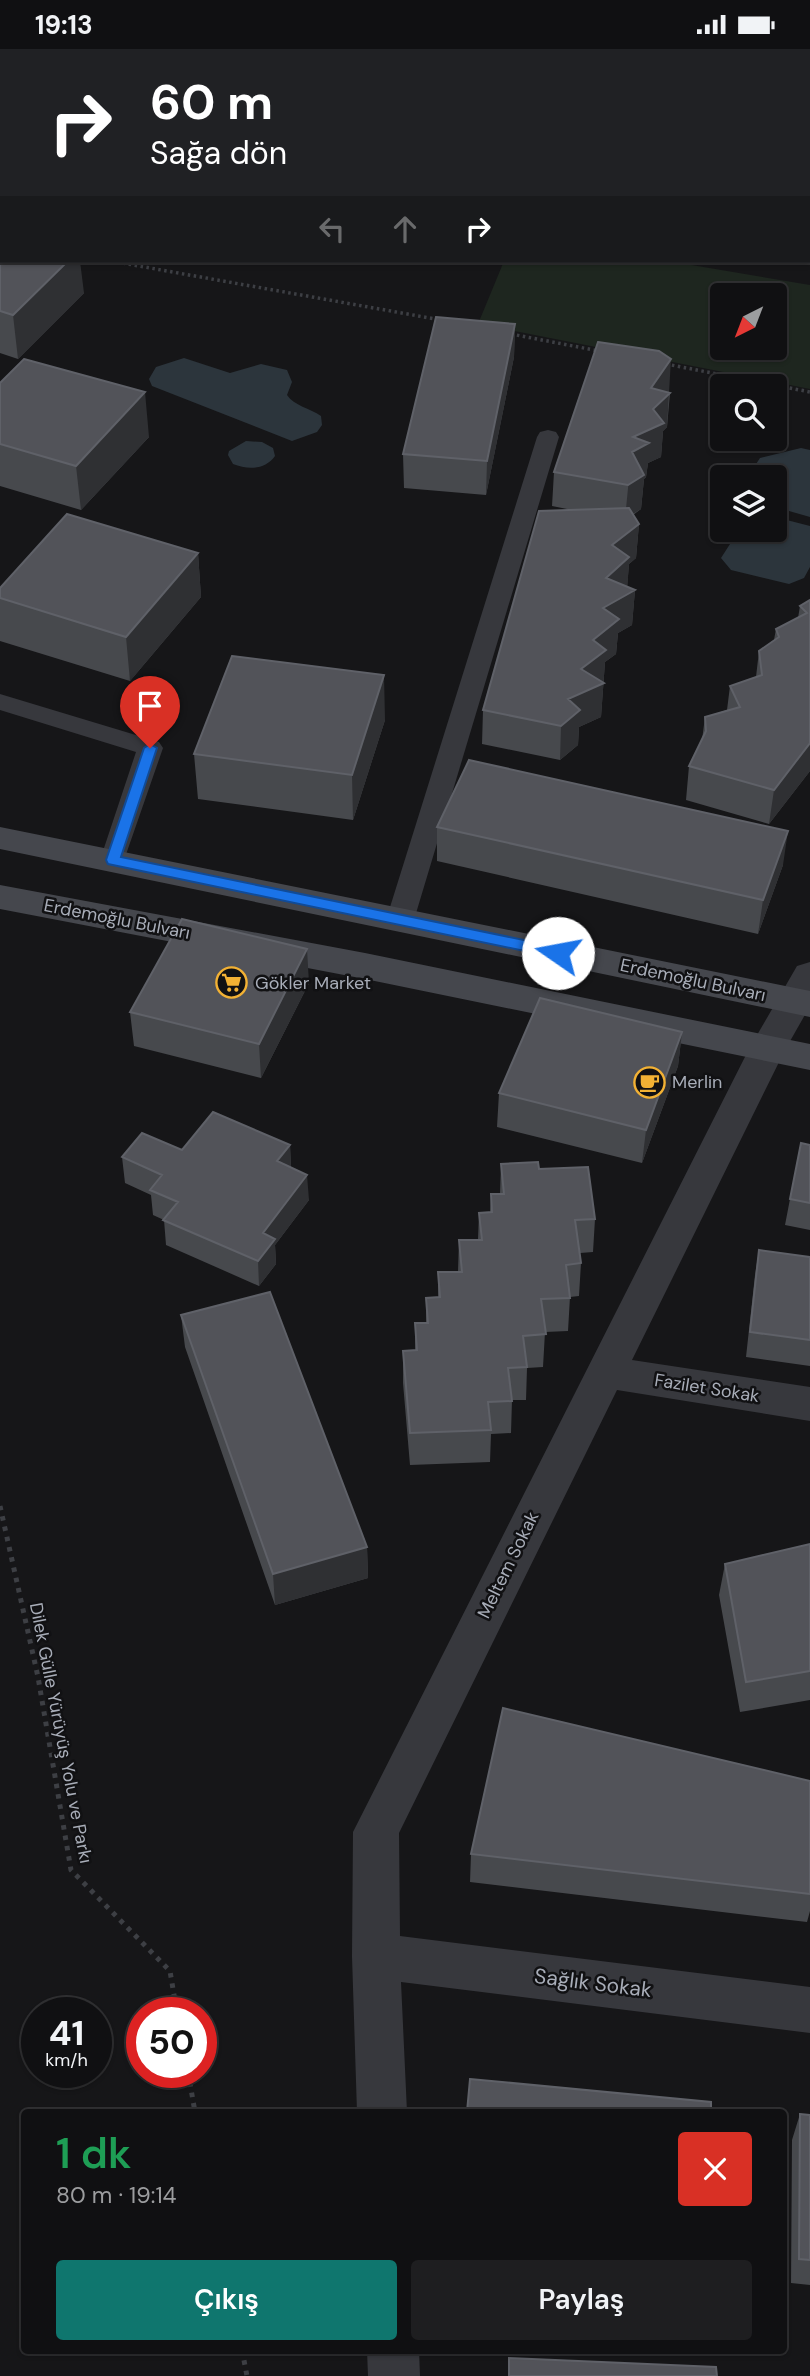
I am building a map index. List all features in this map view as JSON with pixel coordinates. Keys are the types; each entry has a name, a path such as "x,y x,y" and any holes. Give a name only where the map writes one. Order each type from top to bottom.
{"main road":[{"name":"Erdemoğlu Bulvarı","path":"0,838 400,920 805,993"},
{"name":"Erdemoğlu Bulvarı","path":"0,897 365,966 810,1058"}],"street":[{"name":"Meltem Sokak","path":"382,2109 376,1956 376,1832 767,1049 805,993"},
{"name":"Fazilet Sokak","path":"604,1372 810,1404"},
{"name":"Sağlık Sokak","path":"376,1956 810,2010"},
{"path":"393,2354 394,2376"}],"lane":[{"path":"400,920 548,437"},
{"path":"0,702 150,748 113,860"},
{"path":"451,756 477,763"}],"path":[{"path":"122,263 444,321"},
{"path":"499,331 607,352"},
{"path":"661,363 810,392"},
{"name":"Dilek Gülle Yürüyüş Yolu ve Parkı","path":"0,1506 38,1677 71,1870 170,1971 174,1997"},
{"path":"191,2088 194,2109"},
{"path":"243,2354 247,2376"}],"shaded area":[{"path":"503,263 680,263 810,285 810,389 787,384 787,374 733,374 478,324"},
{"path":"184,358 230,373 261,364 287,370 292,382 287,395 294,402 321,416 322,425 317,432 292,441 152,386 149,379 156,367"},
{"path":"246,441 262,442 273,448 275,456 266,464 256,467 233,464 228,455 229,451"},
{"path":"801,448 810,450 810,517 787,510 787,465 755,465 760,458"},
{"path":"787,520 810,526 810,567 804,578 789,584 731,570 721,558 731,542 787,542"}],"building":[{"path":"0,263 66,263 13,315 0,311"},
{"path":"436,317 515,324 487,461 403,454"},
{"path":"598,342 659,351 671,359 651,388 670,393 653,409 664,423 633,437 649,443 632,452 644,475 628,485 554,472"},
{"path":"24,359 145,392 76,466 0,444 0,383"},
{"path":"629,508 639,524 612,545 629,557 606,578 635,590 603,608 619,619 593,640 606,650 581,669 604,683 568,699 580,710 561,726 483,710 539,511"},
{"path":"67,514 198,553 126,637 0,598 0,588"},
{"path":"810,600 810,743 774,790 689,766 706,731 705,717 740,707 730,686 762,675 759,651 779,637 776,629 807,613 800,606"},
{"path":"232,656 384,675 352,775 194,754"},
{"path":"469,760 788,831 763,900 437,827"},
{"path":"182,919 307,949 259,1044 130,1012"},
{"path":"540,998 682,1032 646,1130 499,1093"},
{"path":"213,1112 290,1145 277,1161 307,1175 263,1233 275,1239 258,1261 163,1220 178,1202 150,1190 162,1175 122,1157 142,1133 182,1150"},
{"path":"801,1143 810,1145 810,1203 790,1199"},
{"path":"538,1162 539,1169 588,1167 595,1219 575,1220 581,1263 566,1265 570,1298 541,1299 546,1334 523,1336 527,1367 508,1368 512,1401 488,1402 491,1430 410,1433 403,1351 417,1350 415,1323 428,1323 426,1298 440,1297 438,1272 462,1272 459,1240 482,1240 479,1213 492,1212 491,1194 504,1194 501,1164"},
{"path":"759,1250 810,1257 810,1340 750,1332"},
{"path":"270,1292 367,1547 273,1574 181,1315"},
{"path":"810,1544 810,1671 746,1682 725,1564"},
{"path":"503,1708 810,1781 810,1894 471,1854"},
{"path":"470,2079 711,2102 711,2109 467,2109"},
{"path":"800,2114 810,2115 810,2260 799,2259"},
{"path":"509,2358 716,2367 717,2376 509,2376"}],"place":[{"name":"Gökler Market","path":"232,983"},
{"name":"Merlin","path":"649,1082"}],"route":[{"path":"150,748 113,860 558,953"}]}
